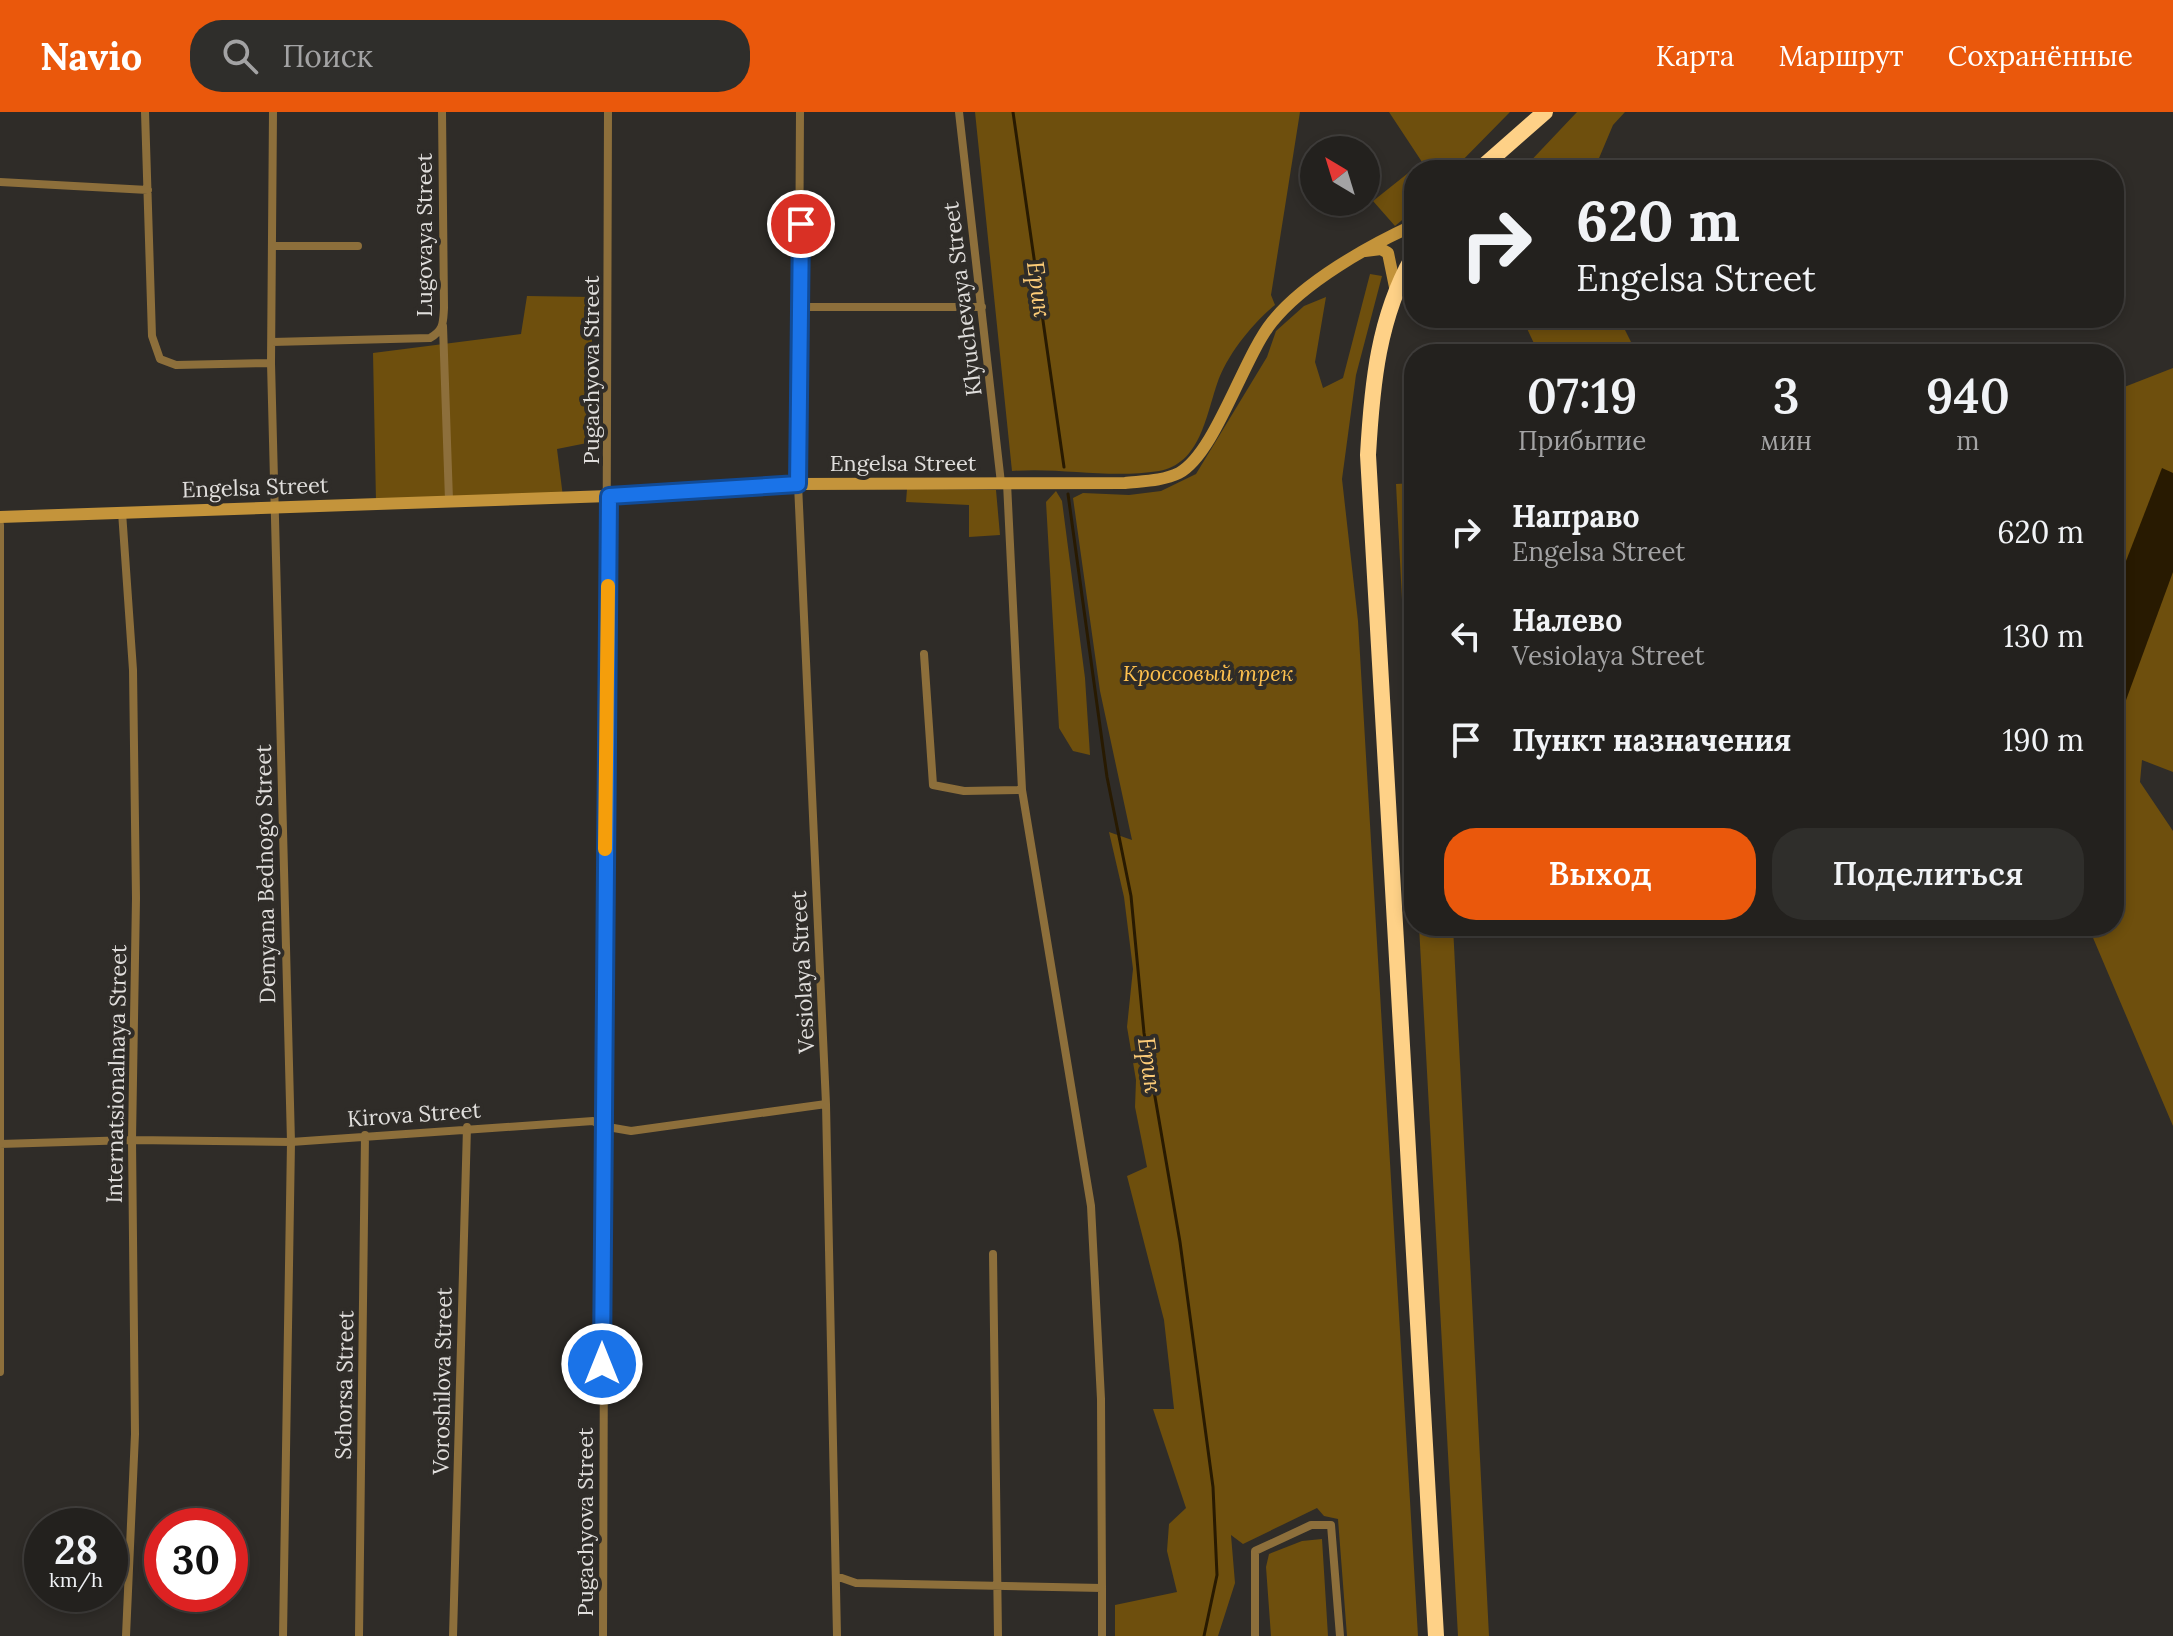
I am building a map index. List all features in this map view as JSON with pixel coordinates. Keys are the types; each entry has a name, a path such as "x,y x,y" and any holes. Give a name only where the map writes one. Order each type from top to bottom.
{"highway":[{"path":"1490,160 1545,112"},
{"path":"1404,272 1395,287 1377,365 1368,455 1436,1636"}],"street":[{"path":"145,112 152,336 160,359 176,365 271,363"},
{"name":"Demyana Bednogo Street","path":"273,112 271,363 291,1142 283,1636"},
{"name":"Lugovaya Street","path":"272,342 430,338 443,326 442,112"},
{"name":"Pugachyova Street","path":"603,1636 602,1126 609,496 608,112"},
{"name":"Vesiolaya Street","path":"800,112 798,484 826,1104 837,1636"},
{"name":"Klyuchevaya Street","path":"959,112 1004,483 1022,790 1091,1206 1101,1399 1102,1636"},
{"path":"0,182 148,190"},
{"name":"Engelsa Street","path":"0,517 275,505 609,496 798,484 1125,483 1161,479 1180,472 1198,458 1250,356 1272,322 1358,253 1404,230"},
{"path":"272,246 358,246"},
{"path":"1358,253 1381,249 1388,253 1395,287"},
{"path":"801,307 982,307"},
{"path":"443,326 449,500"},
{"name":"Internatsionalnaya Street","path":"122,512 133,670 136,898 132,1140 135,1434 126,1636"},
{"path":"0,525 0,1372"},
{"path":"924,654 933,785 964,791 1022,790"},
{"name":"Kirova Street","path":"1,1144 132,1140 291,1142 467,1127 593,1121 602,1126 631,1131 826,1104"},
{"name":"Voroshilova Street","path":"453,1636 467,1127"},
{"name":"Schorsa Street","path":"359,1636 365,1135"},
{"path":"993,1254 998,1636"},
{"path":"1255,1636 1255,1551 1311,1525 1331,1525 1340,1636"},
{"path":"836,1576 856,1583 1102,1588"}],"green space":[{"path":"975,112 1300,112 1271,295 1275,305 1233,352 1221,373 1199,437 1184,459 1173,467 1121,474 1012,471"},
{"path":"1389,112 1510,112 1463,160 1421,160"},
{"path":"1577,112 1625,112 1613,125 1598,160 1531,160"},
{"path":"1404,176 1404,218 1395,226 1380,209 1380,195"},
{"name":"Кроссовый трек","path":"1370,274 1382,276 1356,375 1342,479 1358,621 1418,1636 1347,1636 1338,1519 1324,1516 1317,1508 1243,1544 1231,1535 1235,1583 1218,1636 1115,1636 1115,1605 1177,1592 1167,1551 1169,1524 1186,1508 1153,1409 1174,1409 1164,1320 1127,1176 1147,1167 1135,1107 1136,1080 1127,1027 1133,969 1124,897 1109,832 1132,840 1100,691 1073,498 1083,493 1129,495 1161,491 1196,474 1267,357 1276,331 1304,306 1326,297 1315,362 1323,388 1343,378"},
{"path":"527,296 592,297 592,442 557,449 563,497 376,502 373,353 521,334"},
{"path":"1527,328 1624,328 1632,344 1534,344"},
{"path":"2173,368 2173,772 2142,760 2140,782 2173,831 2173,1126 2092,936 2124,936 2124,387"},
{"path":"1396,484 1404,484 1404,638"},
{"path":"907,489 996,490 1000,535 969,537 969,505 906,502"},
{"path":"1056,491 1062,501 1085,678 1090,755 1073,751 1059,728 1046,502"},
{"path":"1420,936 1454,936 1489,1636 1458,1636"},
{"path":"1322,1539 1328,1636 1271,1636 1266,1567 1269,1554 1302,1541"}],"shaded area":[{"path":"2162,468 2173,473 2173,572 2124,706 2124,566"}],"waterway":[{"name":"Ерик","path":"1013,112 1064,467"},
{"name":"Ерик","path":"1068,494 1107,777 1131,896 1144,1033 1180,1242 1213,1487 1217,1575 1204,1636"}],"slow traffic":[{"path":"605,849 608,586"}],"route":[{"path":"602,1364 609,496 798,484 801,224"}]}
